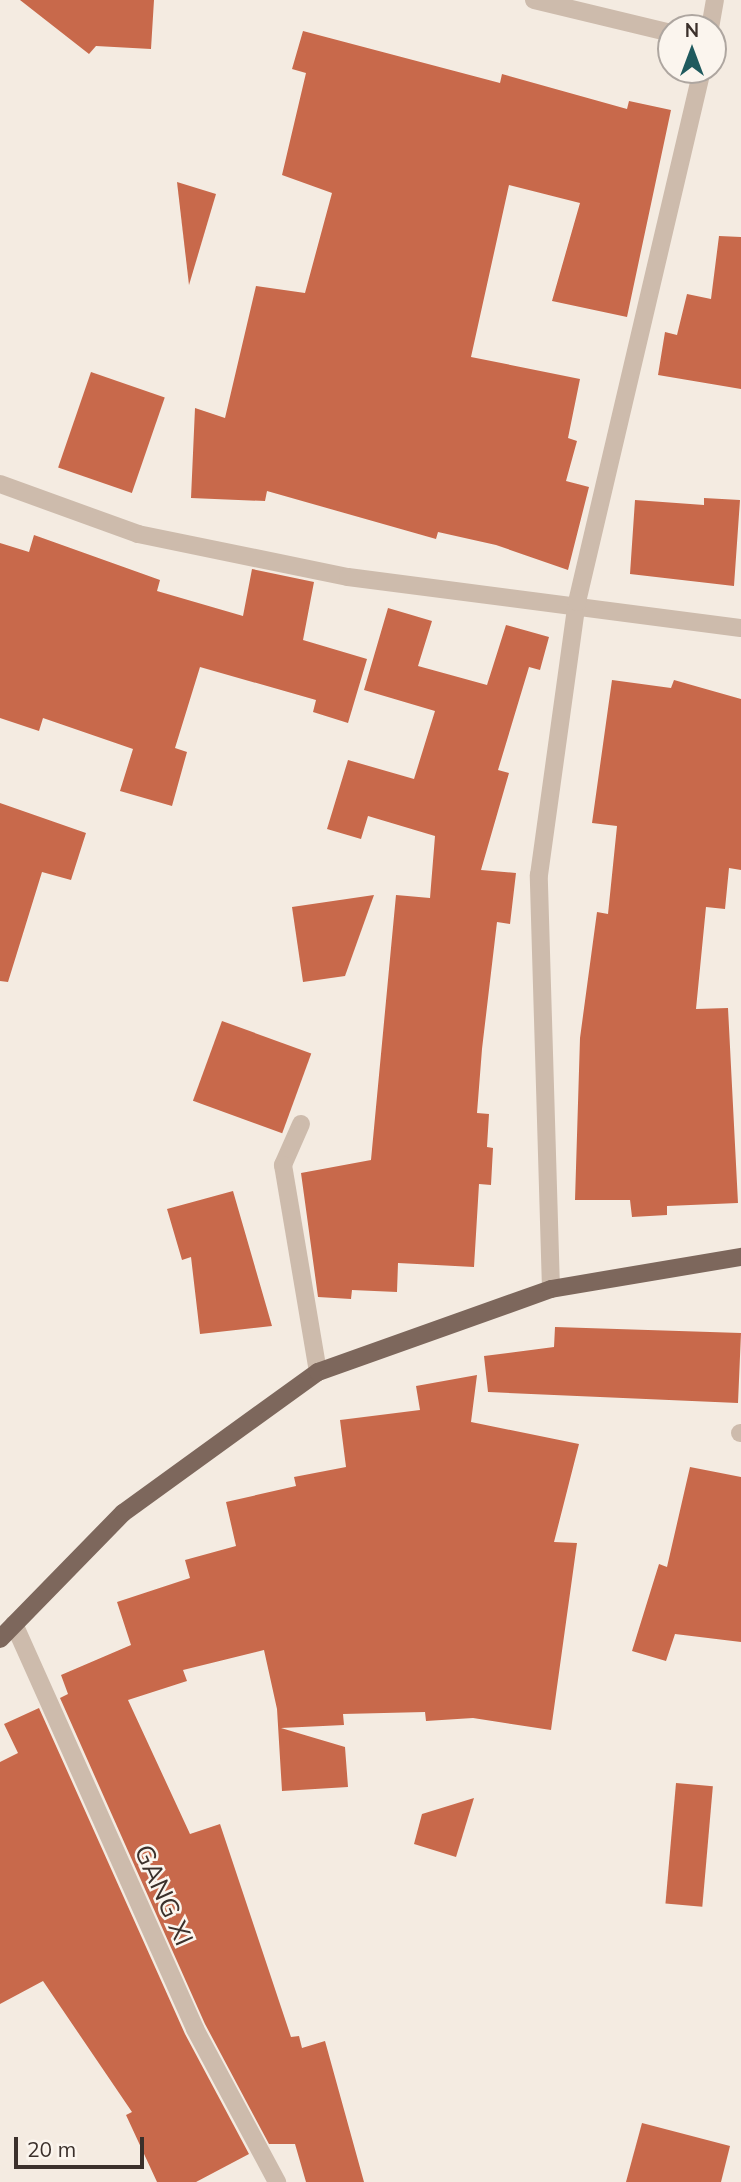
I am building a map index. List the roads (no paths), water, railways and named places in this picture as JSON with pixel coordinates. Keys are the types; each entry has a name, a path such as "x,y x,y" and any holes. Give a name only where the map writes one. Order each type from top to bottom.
{"main road":[{"path":"0,1639 123,1513 318,1372 551,1289 741,1257"}],"street":[{"path":"534,0 657,30"},
{"path":"551,1289 539,875 578,602 699,84"},
{"path":"0,484 151,537 348,577 578,602 741,628"},
{"path":"301,1124 284,1166 318,1372"},
{"name":"GANG XI","path":"14,1624 194,2029 277,2182"}]}
